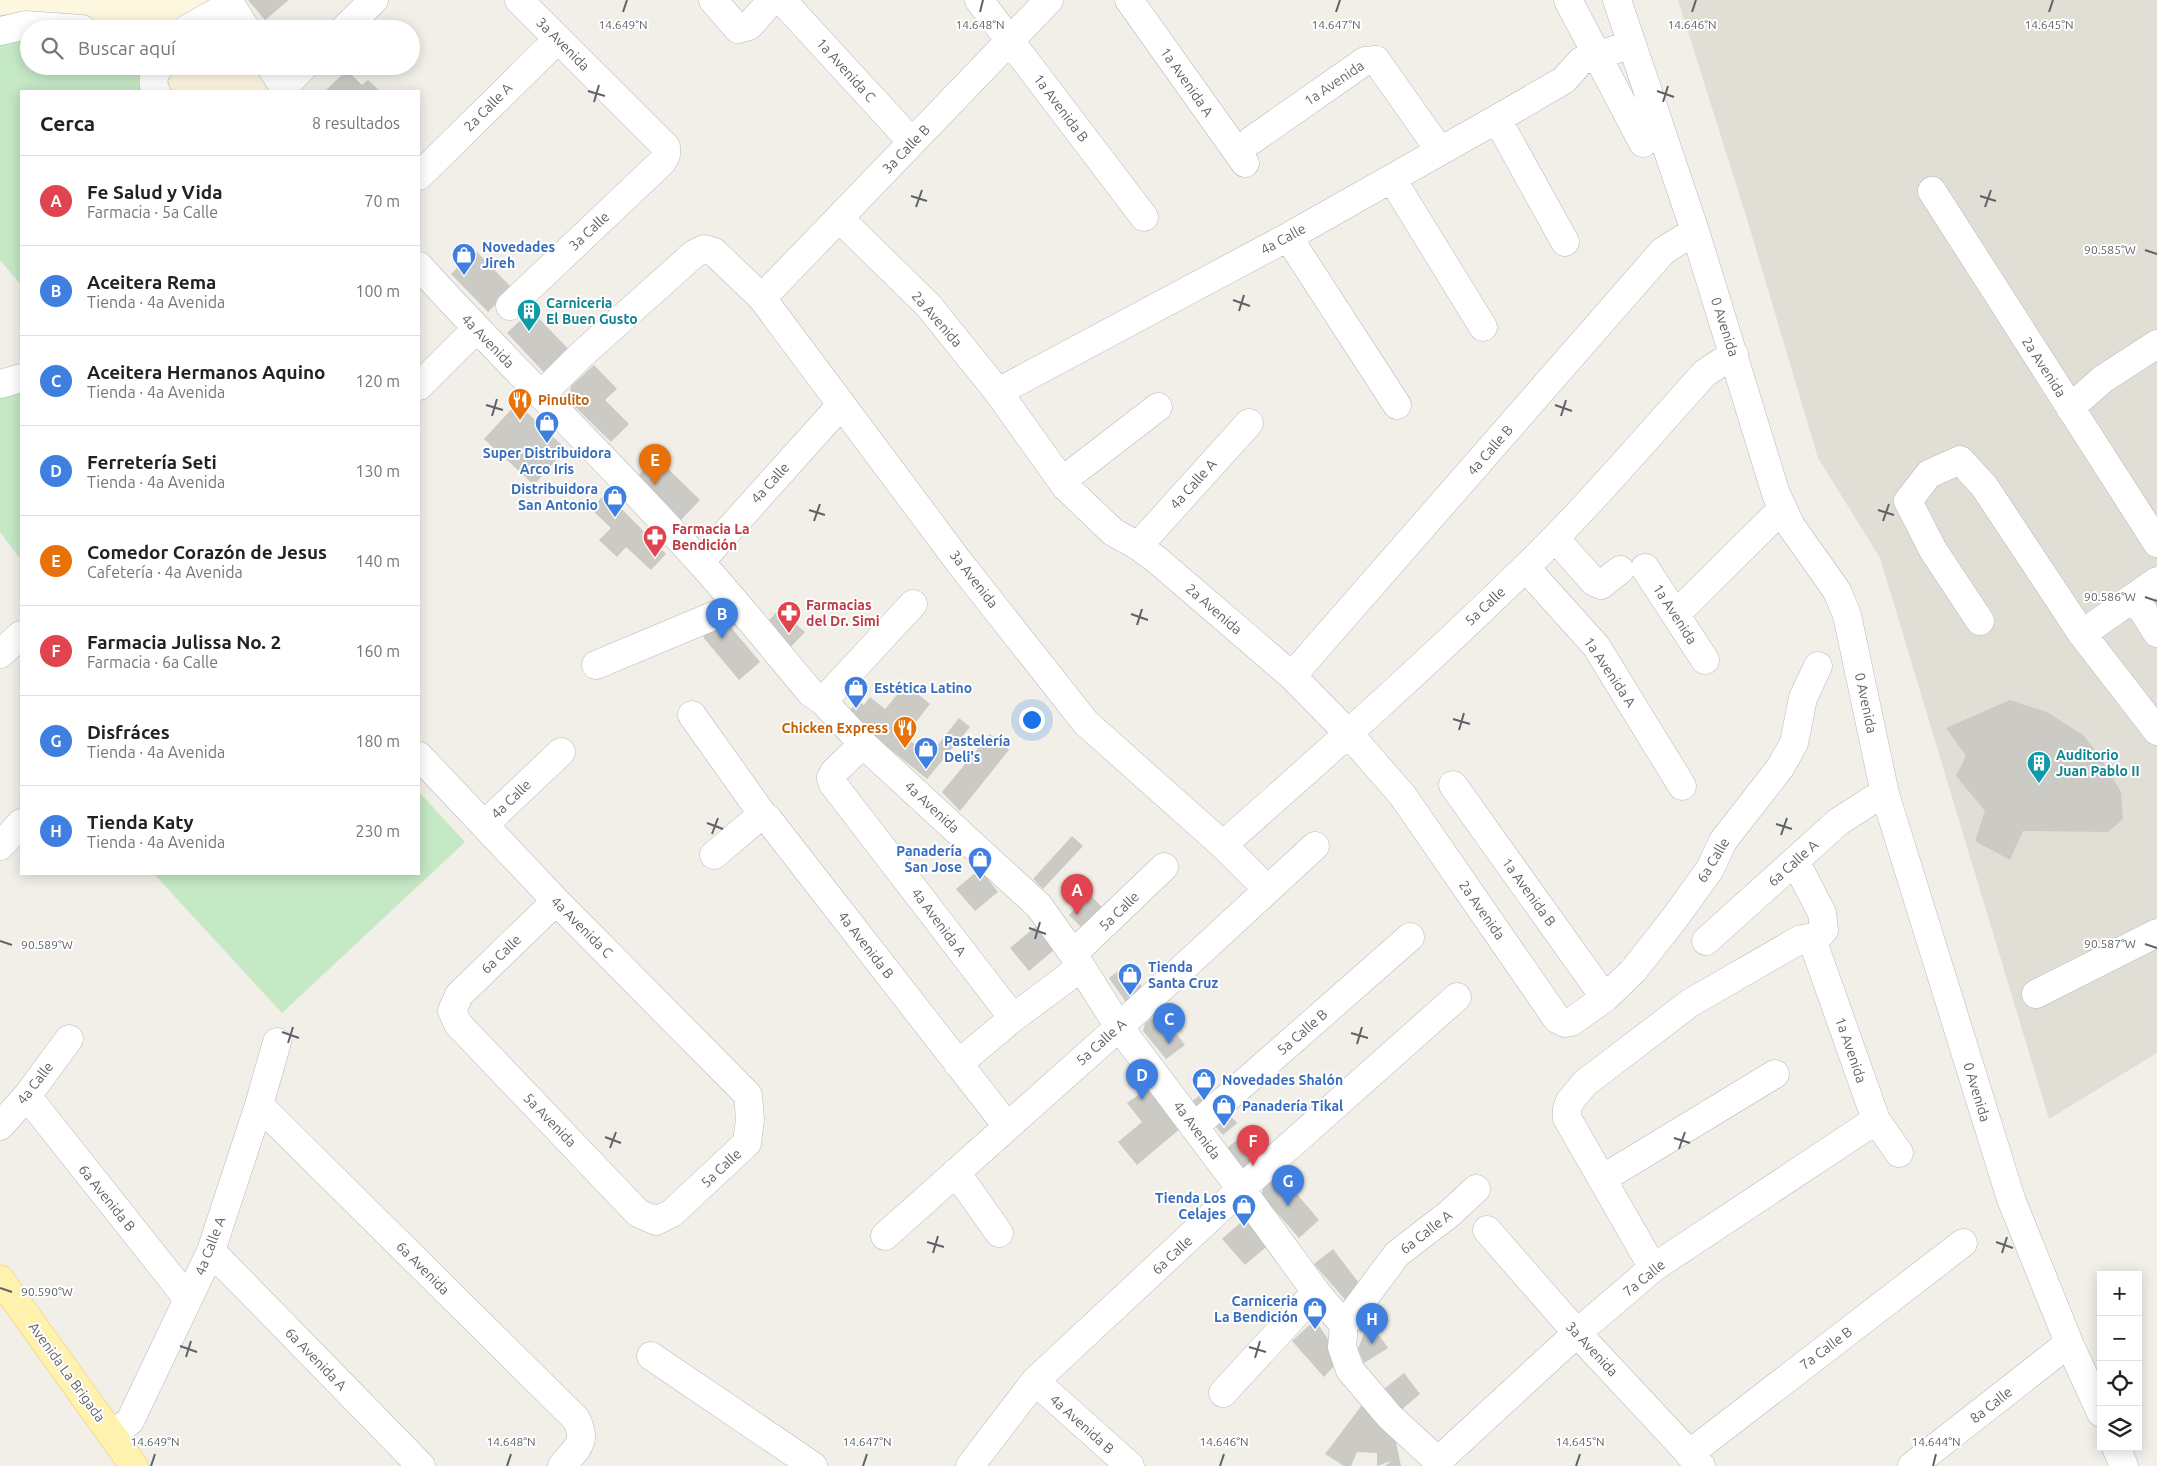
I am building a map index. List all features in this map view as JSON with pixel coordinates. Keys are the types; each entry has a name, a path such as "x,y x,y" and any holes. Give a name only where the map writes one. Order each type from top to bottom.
{"main road":[{"name":"Avenida La Brigada","path":"0,1279 134,1466"}],"street":[{"path":"353,20 374,0"},
{"name":"3a Avenida","path":"519,0 666,147 666,155"},
{"path":"713,0 738,29 744,28 772,0"},
{"name":"1a Avenida C","path":"779,0 790,9 912,142"},
{"name":"1a Avenida B","path":"979,0 1144,216"},
{"name":"3a Calle B","path":"762,298 1049,0"},
{"name":"1a Avenida A","path":"1129,0 1248,152"},
{"path":"1568,0 1642,143"},
{"name":"0 Avenida","path":"1617,0 1695,231 1782,509 1791,526 1837,591 1847,615 1885,794 2011,1199 2098,1406"},
{"path":"220,20 234,16"},
{"path":"0,31 20,26"},
{"name":"2a Calle A","path":"420,175 558,39"},
{"name":"4a Calle","path":"998,392 1288,237 1564,80 1588,77 1600,62 1634,50"},
{"name":"1a Avenida","path":"1248,152 1365,61 1371,59 1376,60 1440,151"},
{"path":"154,75 156,90"},
{"path":"280,82 290,75"},
{"path":"1497,119 1565,242"},
{"name":"3a Calle","path":"510,306 662,162 666,155"},
{"path":"1392,179 1483,327"},
{"name":"2a Avenida","path":"1932,191 2157,543"},
{"name":"2a Avenida","path":"839,218 928,305 998,392 1062,481 1090,512 1113,532 1138,546 1292,676 1348,734 1403,796 1557,1019 1565,1023"},
{"name":"4a Calle B","path":"1292,676 1664,251 1695,231"},
{"path":"1288,237 1397,405"},
{"name":"3a Avenida","path":"541,394 580,356 694,254 704,249 714,252 762,298 954,554 1086,723 1268,889"},
{"name":"4a Avenida","path":"420,267 476,329 541,394 700,562 811,693 824,701 863,744 1039,906 1119,1027 1316,1292 1344,1325"},
{"path":"420,385 476,329"},
{"path":"2070,408 2103,379 2157,344"},
{"name":"5a Calle","path":"1223,846 1348,734 1526,568 1705,373 1734,354"},
{"path":"0,384 20,378"},
{"name":"4a Calle","path":"700,562 841,405"},
{"path":"1062,481 1158,407"},
{"name":"4a Calle A","path":"1138,546 1249,423"},
{"path":"1980,621 1933,550 1908,501 1929,474 1960,460 1984,486 2082,634 2157,730"},
{"path":"1676,614 1782,509"},
{"name":"1a Avenida","path":"1555,538 1594,582 1601,585 1632,569 1676,614 1704,660"},
{"name":"1a Avenida A","path":"1526,568 1596,646 1682,786"},
{"path":"2082,634 2157,581"},
{"path":"2135,598 2157,633"},
{"path":"824,701 913,604"},
{"path":"596,665 737,606"},
{"path":"0,654 20,636"},
{"name":"6a Calle","path":"1565,1023 1572,1022 1605,998 1633,971 1710,869 1723,841 1780,768 1794,743 1803,698 1818,666"},
{"name":"4a Avenida B","path":"692,715 764,815 1007,1126"},
{"name":"4a Avenida A","path":"863,744 834,772 831,778 833,784 1013,1018"},
{"name":"4a Calle","path":"484,825 561,752"},
{"name":"4a Avenida C","path":"420,757 556,901 748,1095"},
{"name":"1a Avenida B","path":"1453,785 1605,998"},
{"name":"6a Calle A","path":"1706,941 1838,822 1885,794"},
{"path":"714,855 764,815"},
{"path":"0,846 20,824"},
{"name":"5a Calle A","path":"885,1236 1119,1027 1315,846"},
{"path":"1653,1268 1567,1118 1566,1109 1585,1083 1690,1003 1801,939 1808,938 1813,942 1824,930 1822,913 1795,861"},
{"name":"5a Calle","path":"958,1064 1013,1018 1076,961 1164,867"},
{"name":"6a Calle","path":"452,1010 459,995 556,901"},
{"path":"2036,994 2157,932"},
{"name":"5a Calle B","path":"1194,1127 1410,937"},
{"name":"1a Avenida","path":"1813,942 1876,1120 1899,1153"},
{"name":"6a Calle","path":"970,1466 1035,1381 1241,1189 1457,997"},
{"name":"5a Avenida","path":"452,1010 458,1024 638,1213 656,1221"},
{"name":"4a Calle","path":"0,1126 27,1096 69,1039"},
{"name":"4a Calle A","path":"112,1435 130,1421 211,1251 259,1105 277,1042"},
{"path":"1602,1179 1775,1074"},
{"name":"5a Calle","path":"656,1221 672,1213 747,1143 750,1119 748,1095"},
{"name":"6a Avenida B","path":"27,1096 188,1299"},
{"name":"6a Avenida","path":"259,1105 576,1418 583,1433 580,1443 562,1466"},
{"name":"7a Calle","path":"1437,1463 1577,1333 1653,1268 1876,1120"},
{"path":"956,1172 999,1233"},
{"name":"6a Calle A","path":"1344,1325 1397,1254 1449,1214 1476,1190"},
{"name":"3a Avenida","path":"1486,1230 1577,1333 1695,1460"},
{"name":"7a Calle B","path":"1695,1460 1963,1244"},
{"name":"6a Avenida A","path":"211,1251 421,1466"},
{"path":"1223,1393 1316,1292"},
{"path":"1344,1325 1342,1347 1350,1370 1390,1418 1437,1463"},
{"name":"8a Calle","path":"1912,1466 2070,1343"},
{"path":"651,1356 812,1466"},
{"name":"4a Avenida B","path":"1035,1381 1130,1466"},
{"path":"2118,1451 2124,1466"}],"shaded area":[{"path":"0,0 217,0 230,20 38,20 0,15"},
{"path":"1678,0 2157,0 2157,1053 2049,1119 1880,558 1818,458 1747,219"},
{"path":"160,75 267,75 276,90 171,90"}],"green space":[{"path":"0,15 38,20 20,20 20,75 160,75 171,90 20,90 20,284 0,260"},
{"path":"20,379 20,559 0,532 0,386"},
{"path":"420,793 465,842 282,1013 155,875 420,875"}],"building":[{"path":"248,0 289,0 265,20"},
{"path":"342,75 352,75 362,85 368,80 379,90 326,90"},
{"path":"475,250 512,288 488,312 451,274"},
{"path":"531,310 575,356 550,379 507,333"},
{"path":"594,365 617,389 605,400 629,424 611,442 568,400 571,386"},
{"path":"517,403 566,449 534,485 484,439"},
{"path":"656,457 700,500 681,520 636,478"},
{"name":"Distribuidora San Antonio","path":"606,493 666,554 651,570 626,547 617,557 599,540 611,528 591,509"},
{"path":"779,609 805,632 789,649 764,626"},
{"path":"724,619 760,662 739,680 703,637"},
{"path":"906,684 930,704 905,736 918,747 922,742 933,751 959,718 970,727 927,779 847,714 858,700 864,705 870,697 885,709"},
{"name":"Auditorio Juan Pablo II","path":"2010,700 2047,712 2083,735 2099,755 2121,792 2123,819 2108,832 2023,831 2010,860 1975,841 1985,811 1956,776 1966,756 1946,728"},
{"path":"990,734 1009,750 960,811 942,792"},
{"path":"1072,836 1083,846 1043,889 1033,879"},
{"path":"980,869 998,892 975,911 956,889"},
{"path":"1089,894 1110,915 1090,936 1069,915"},
{"path":"1035,927 1054,950 1029,971 1010,948"},
{"path":"1126,965 1146,992 1128,1005 1109,978"},
{"path":"1160,1012 1185,1045 1166,1059 1143,1031 1145,1023"},
{"path":"1148,1088 1182,1127 1137,1165 1118,1142 1142,1122 1127,1103"},
{"name":"Novedades Shalón","path":"1208,1089 1218,1100 1201,1114 1191,1102"},
{"path":"1229,1114 1237,1123 1223,1135 1215,1126"},
{"path":"1243,1135 1267,1163 1251,1177 1227,1148"},
{"path":"1279,1173 1319,1220 1299,1238 1262,1196 1263,1188"},
{"path":"1248,1216 1271,1243 1245,1265 1222,1239"},
{"path":"1333,1249 1362,1287 1348,1303 1314,1264"},
{"path":"1315,1320 1341,1358 1324,1377 1292,1341"},
{"path":"1372,1325 1388,1348 1364,1363 1358,1349 1364,1333"},
{"path":"1404,1373 1420,1394 1401,1410 1384,1389"},
{"path":"1362,1405 1392,1423 1401,1466 1385,1466 1391,1461 1377,1466 1377,1453 1357,1452 1351,1466 1344,1466 1325,1454"}],"place":[{"name":"Novedades Jireh","path":"464,276"},
{"name":"Carniceria El Buen Gusto","path":"529,332"},
{"name":"Pinulito","path":"520,421"},
{"name":"Super Distribuidora Arco Iris","path":"547,444"},
{"name":"Comedor Corazón de Jesus","path":"655,485"},
{"name":"Distribuidora San Antonio","path":"615,518"},
{"name":"Farmacia La Bendición","path":"655,558"},
{"name":"Farmacias del Dr. Simi","path":"789,634"},
{"name":"Aceitera Rema","path":"722,639"},
{"name":"Estética Latino","path":"856,709"},
{"name":"Chicken Express","path":"905,749"},
{"name":"Pastelería Deli's","path":"926,770"},
{"name":"Auditorio Juan Pablo II","path":"2039,784"},
{"name":"Panadería San Jose","path":"980,880"},
{"name":"Fe Salud y Vida","path":"1077,915"},
{"name":"Tienda Santa Cruz","path":"1130,996"},
{"name":"Aceitera Hermanos Aquino","path":"1169,1044"},
{"name":"Ferretería Seti","path":"1142,1100"},
{"name":"Novedades Shalón","path":"1204,1101"},
{"name":"Panadería Tikal","path":"1224,1127"},
{"name":"Farmacia Julissa No. 2","path":"1253,1166"},
{"name":"Disfráces","path":"1288,1206"},
{"name":"Tienda Los Celajes","path":"1244,1227"},
{"name":"Carniceria La Bendición","path":"1315,1330"},
{"name":"Tienda Katy","path":"1372,1344"}]}
